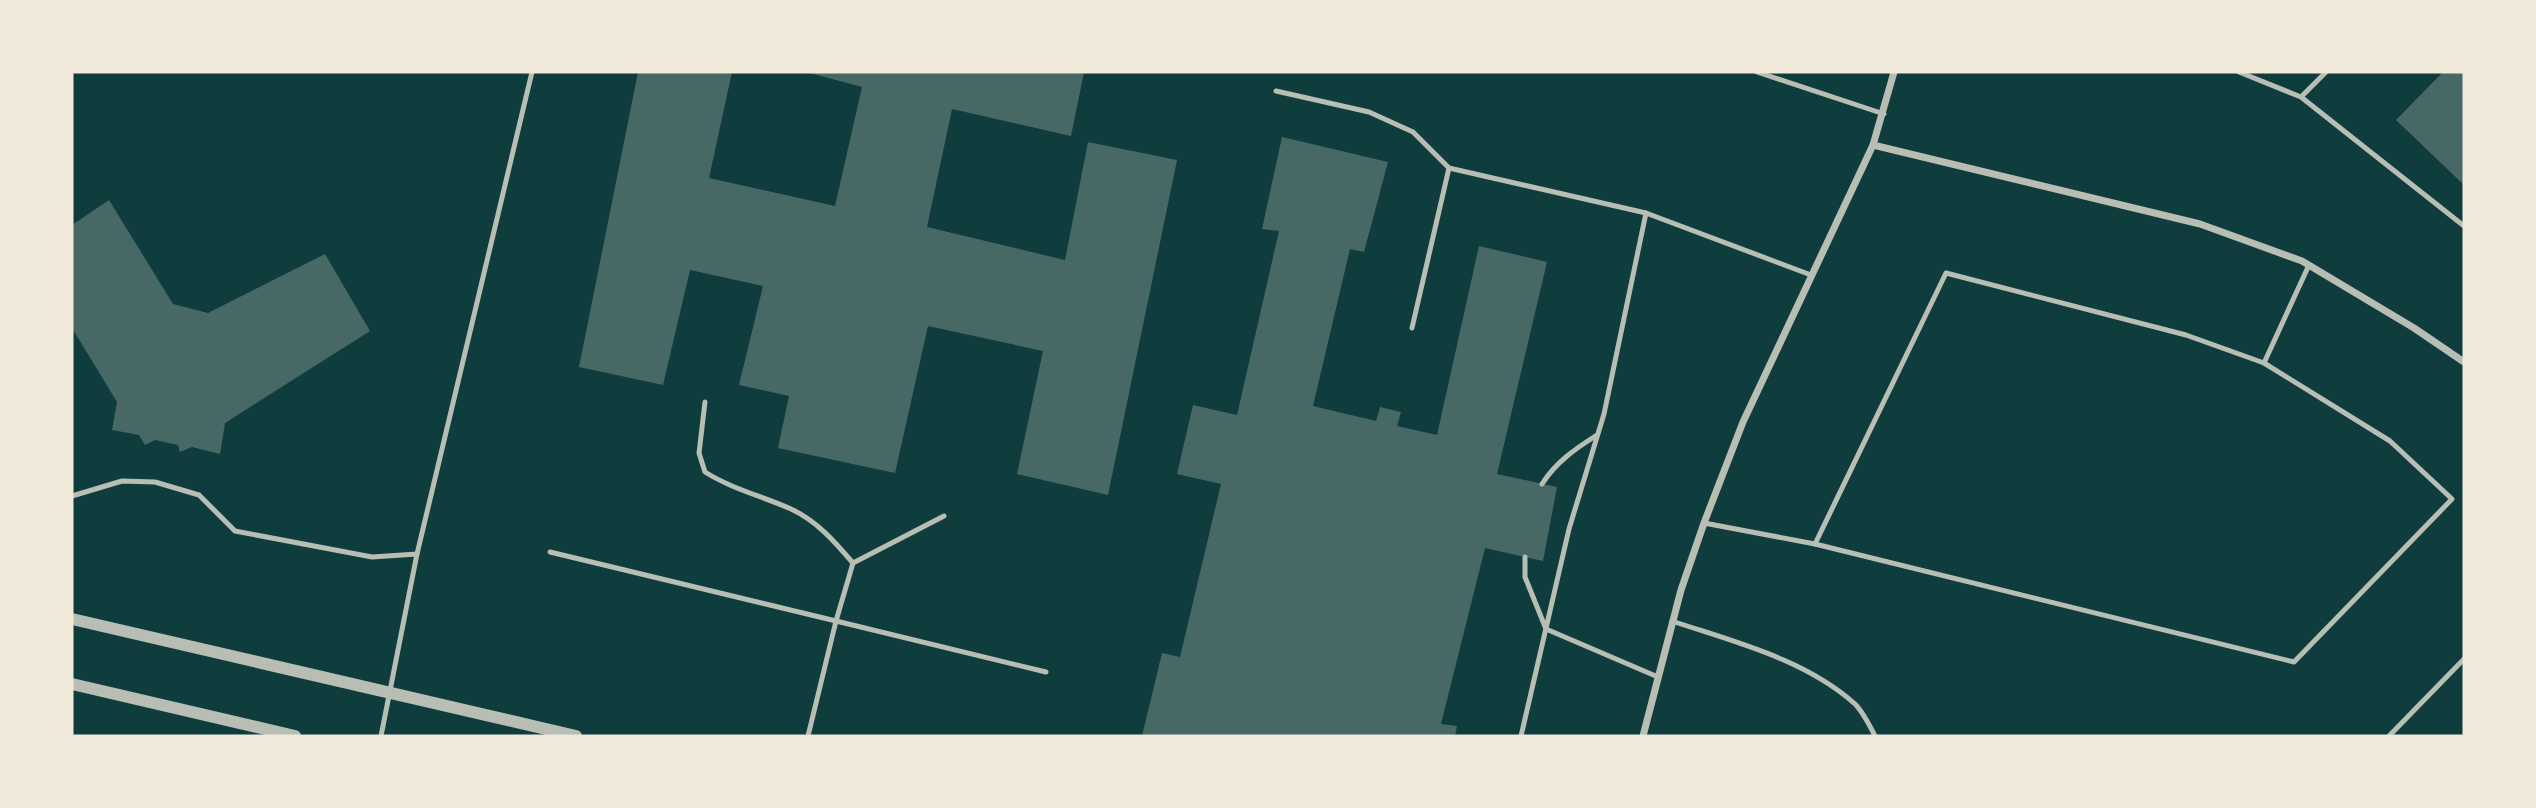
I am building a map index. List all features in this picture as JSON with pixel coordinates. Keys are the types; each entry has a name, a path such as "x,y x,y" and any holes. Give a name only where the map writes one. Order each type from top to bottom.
{"street":[{"path":"1643,736 1672,621 1704,523 1743,422 1873,145 1895,72"},
{"path":"1873,145 2200,224 2309,265 2414,328 2464,362"},
{"path":"72,619 576,736"},
{"path":"72,684 295,736"}],"lane":[{"path":"381,736 417,554 532,72"},
{"path":"1757,72 1884,114"},
{"path":"2239,72 2301,97 2464,226"},
{"path":"2301,97 2326,72"},
{"path":"1276,92 1369,112 1413,132 1449,168 1646,213 1811,275"},
{"path":"1412,328 1449,168"},
{"path":"1521,736 1569,529 1604,414 1646,213"},
{"path":"2264,363 2309,265"},
{"path":"1704,523 1815,544 2294,662 2452,499 2390,441 2264,363 2186,335 1946,273 1815,544"},
{"path":"705,402 699,453 705,472 724,484 794,510 827,533 853,563"},
{"path":"1542,484 1552,468 1570,452 1597,435"},
{"path":"72,496 122,481 155,482 200,495 234,531 372,556 417,554"},
{"path":"808,736 853,563 944,516"},
{"path":"550,552 1046,673"},
{"path":"1525,557 1525,577 1546,629 1658,677"},
{"path":"1672,621 1751,647 1823,681 1857,705 1875,736"},
{"path":"2389,736 2464,659"}],"building":[{"path":"638,72 732,72 709,178 835,206 862,87 806,72 1084,72 1071,136 952,109 927,227 1065,260 1088,142 1177,160 1108,495 1017,474 1043,351 928,326 895,473 778,448 789,396 739,385 763,286 690,270 663,385 579,367"},
{"path":"2443,72 2464,72 2464,185 2396,120"},
{"path":"1282,137 1388,162 1364,252 1350,249 1313,406 1376,421 1380,407 1401,412 1397,426 1437,435 1479,246 1547,262 1497,474 1557,487 1543,561 1485,548 1441,724 1457,726 1455,736 1142,736 1162,653 1180,657 1221,484 1177,474 1193,405 1237,415 1279,231 1262,229"},
{"path":"109,200 173,304 208,313 325,254 370,331 225,423 220,454 192,447 180,452 178,445 155,440 145,445 139,435 112,430 117,402 72,328 72,225"}]}
